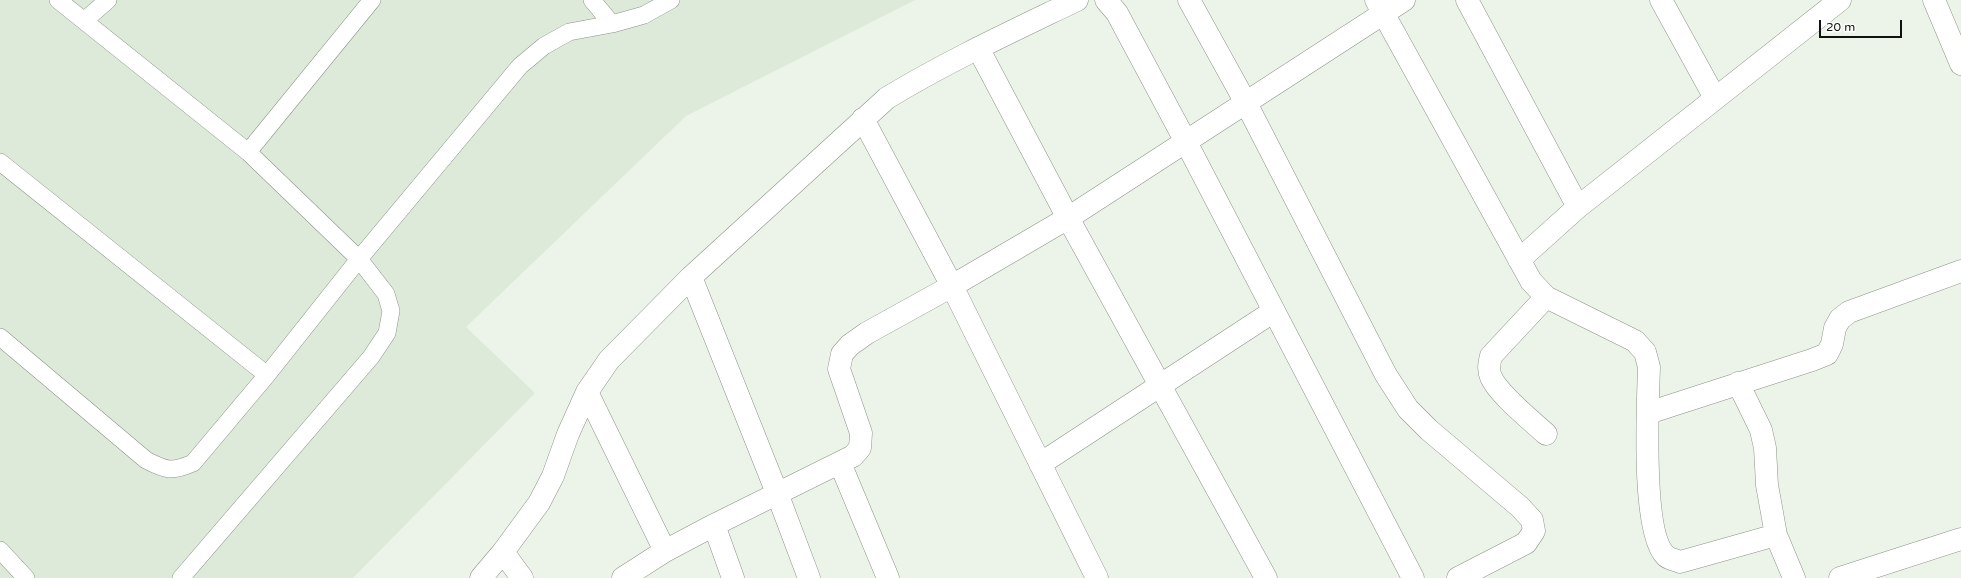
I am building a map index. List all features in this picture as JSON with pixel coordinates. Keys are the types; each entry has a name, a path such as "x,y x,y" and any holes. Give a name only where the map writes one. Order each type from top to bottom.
{"street":[{"path":"480,578 503,552 538,503 553,476 568,434 587,392 609,360 691,277 887,98 915,81 978,48 1077,0"},
{"path":"1106,0 1117,13 1186,142 1413,578"},
{"path":"1190,0 1246,103 1386,375 1408,409 1429,430 1520,507 1532,520 1534,531 1526,543 1458,578"},
{"path":"623,578 648,571 665,551 777,493 853,456 860,448 861,433 839,369 842,354 850,345 867,333 952,286 1068,218 1246,103 1380,7 1404,0"},
{"path":"1467,0 1578,208"},
{"path":"1661,0 1715,98"},
{"path":"1518,260 1578,208 1840,0"},
{"path":"1934,0 1961,64"},
{"path":"1380,7 1518,260 1531,281 1546,297 1635,341 1645,352 1649,366 1648,475 1650,503 1659,545 1666,556 1680,562 1776,535"},
{"path":"978,48 1068,218 1266,578"},
{"path":"863,119 952,286 1097,578"},
{"path":"1648,413 1827,354 1832,344 1835,328 1840,319 1849,312 1961,271"},
{"path":"691,277 777,493 809,578"},
{"path":"1546,297 1491,356 1488,365 1492,378 1502,391 1546,434"},
{"path":"1040,464 1160,387 1274,311"},
{"path":"1738,383 1761,430 1765,448 1767,485 1776,535 1794,578"},
{"path":"587,392 665,551"},
{"path":"840,463 888,578"},
{"path":"714,525 733,578"},
{"path":"1840,578 1961,539"},
{"path":"503,552 522,578"}],"lane":[{"path":"58,0 85,20 248,152 359,259 386,294 391,311 388,333 371,357 181,578"},
{"path":"85,20 108,0"},
{"path":"248,152 372,0"},
{"path":"592,0 612,24"},
{"path":"0,337 146,460 162,469 178,470 193,463 359,259 520,66 544,46 570,32 612,24 644,15 671,0"},
{"path":"0,162 266,375"},
{"path":"0,550 26,578"}],"shaded area":[{"path":"0,0 915,0 686,116 466,327 535,393 353,578 0,578"}]}
